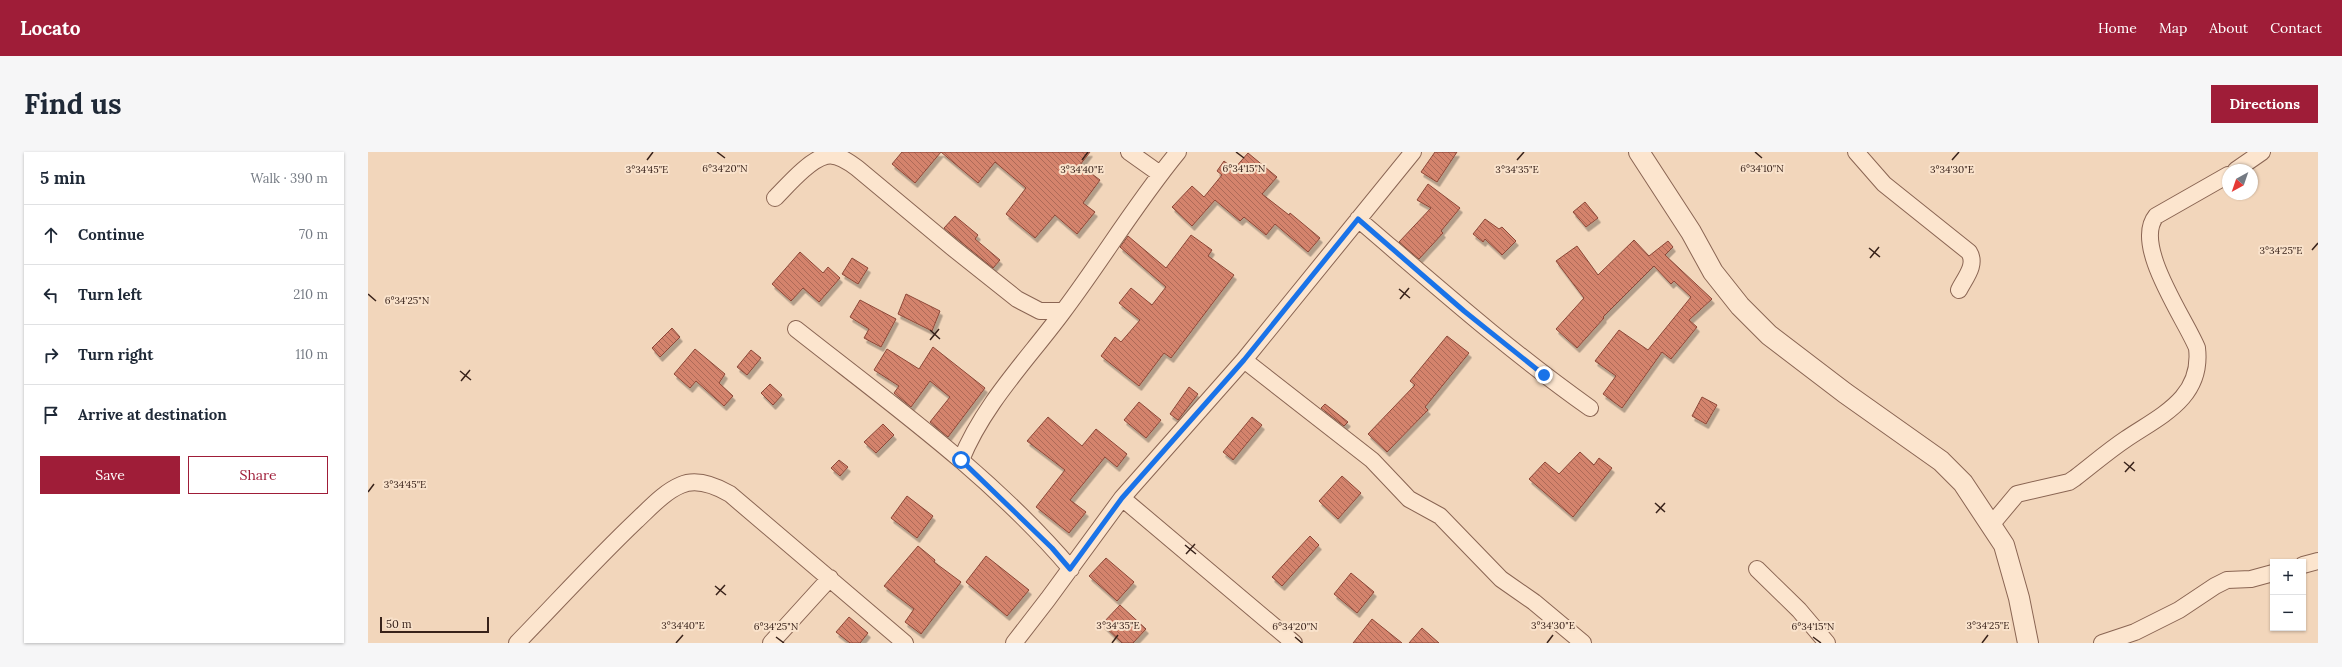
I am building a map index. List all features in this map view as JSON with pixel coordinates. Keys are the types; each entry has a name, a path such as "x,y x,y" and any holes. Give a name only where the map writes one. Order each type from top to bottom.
{"street":[{"path":"1129,152 1160,174"},
{"path":"961,460 971,435 1063,311 1160,174 1178,152"},
{"path":"1018,641 1122,498 1244,360 1413,152"},
{"path":"1639,152 1691,232 1713,272 1740,306 1769,336 1844,393 1941,461 1963,483 2004,545 2019,598 2028,643"},
{"path":"1856,152 1884,184 1969,252 1972,257 1973,264 1959,290"},
{"path":"2245,164 2262,152"},
{"path":"775,198 809,166 826,155 840,157 857,168 1017,299 1040,311 1063,311"},
{"path":"1991,525 2017,494 2068,482 2075,478 2119,444 2169,412 2190,385 2198,361 2197,348 2161,277 2152,250 2150,226 2156,216 2222,178"},
{"path":"1358,219 1464,311 1544,375 1590,408"},
{"path":"1040,311 1049,330"},
{"path":"796,329 961,460 1052,548 1070,569"},
{"path":"1244,360 1372,460 1408,499 1440,516 1500,579 1534,602 1583,643"},
{"path":"517,643 618,538 661,497 682,484 707,484 730,494 905,643"},
{"path":"1122,498 1294,643"},
{"path":"2306,564 2318,561"},
{"path":"1758,569 1799,610 1827,643"},
{"path":"2102,643 2135,632 2179,610 2215,586 2227,580 2252,578 2270,574"},
{"path":"772,643 830,578"}],"building":[{"path":"902,152 941,152 915,183 892,164"},
{"path":"941,152 1090,152 1080,165 1100,180 1083,203 1095,212 1077,234 1055,215 1035,238 1006,214 1026,188 995,162 978,183"},
{"path":"1435,152 1457,152 1437,182 1421,172"},
{"path":"1248,153 1277,177 1262,194 1289,215 1290,213 1320,238 1308,252 1275,224 1266,235 1244,217 1240,221 1215,200 1192,226 1172,207 1192,186 1204,197 1222,175 1217,171 1224,161 1234,169"},
{"path":"1428,184 1460,208 1441,231 1443,233 1419,259 1399,242 1431,208 1417,200"},
{"path":"1585,202 1598,218 1586,227 1573,212"},
{"path":"955,216 978,235 975,239 1000,260 993,268 944,228"},
{"path":"1485,219 1499,229 1502,227 1516,241 1502,255 1485,239 1483,242 1473,234"},
{"path":"1191,235 1212,250 1208,256 1234,275 1171,358 1164,353 1139,386 1101,356 1115,337 1121,342 1140,320 1119,303 1131,288 1152,305 1166,287 1120,247 1128,236 1166,268"},
{"path":"1634,240 1649,256 1668,241 1673,247 1665,255 1712,299 1689,320 1697,327 1671,359 1662,352 1622,408 1603,394 1616,376 1595,361 1619,330 1648,350 1691,297 1674,281 1671,284 1654,266 1603,317 1604,318 1577,348 1556,329 1584,298 1556,261 1577,246 1598,275"},
{"path":"800,252 823,273 828,267 840,278 819,302 803,288 791,301 772,284"},
{"path":"852,258 868,268 858,284 842,274"},
{"path":"906,294 940,311 932,331 898,314"},
{"path":"860,300 896,319 881,347 864,338 869,329 850,317"},
{"path":"672,328 680,337 660,357 652,348"},
{"path":"1447,336 1469,353 1425,407 1428,410 1387,452 1368,434 1415,385 1410,381"},
{"path":"933,347 985,388 948,437 930,422 950,397 930,381 911,407 894,393 899,386 874,370 887,349 919,369"},
{"path":"695,349 725,374 719,383 733,396 724,406 696,381 690,388 674,374"},
{"path":"751,350 761,358 747,375 737,367"},
{"path":"770,384 782,395 773,405 761,393"},
{"path":"1189,387 1198,394 1178,420 1170,414"},
{"path":"1702,397 1717,405 1706,424 1692,416"},
{"path":"1139,402 1161,420 1146,438 1124,420"},
{"path":"1325,404 1348,422 1344,426 1321,408"},
{"path":"1048,417 1082,446 1096,429 1127,454 1117,467 1105,457 1070,500 1086,512 1069,533 1036,507 1065,470 1027,441"},
{"path":"1252,417 1262,425 1233,460 1223,452"},
{"path":"883,424 894,435 876,453 864,442"},
{"path":"1580,452 1594,465 1599,458 1612,468 1573,517 1529,479 1545,462 1559,474"},
{"path":"839,460 848,467 840,476 831,468"},
{"path":"1342,476 1361,493 1338,519 1319,501"},
{"path":"907,496 933,516 917,538 891,518"},
{"path":"1310,536 1319,545 1282,586 1272,577"},
{"path":"918,546 935,560 934,562 961,582 921,634 905,622 914,609 884,586"},
{"path":"986,556 1029,590 1007,616 966,582"},
{"path":"1106,558 1134,582 1117,601 1089,576"},
{"path":"1351,573 1374,592 1357,613 1334,594"},
{"path":"1120,605 1146,629 1133,643 1122,643 1102,624"},
{"path":"849,617 868,633 860,643 850,643 836,632"},
{"path":"1372,619 1402,643 1353,643"},
{"path":"1422,628 1439,643 1409,643"}],"route":[{"path":"961,460 1052,548 1070,569 1122,498 1244,360 1358,219 1464,311 1515,350 1544,375"}]}
